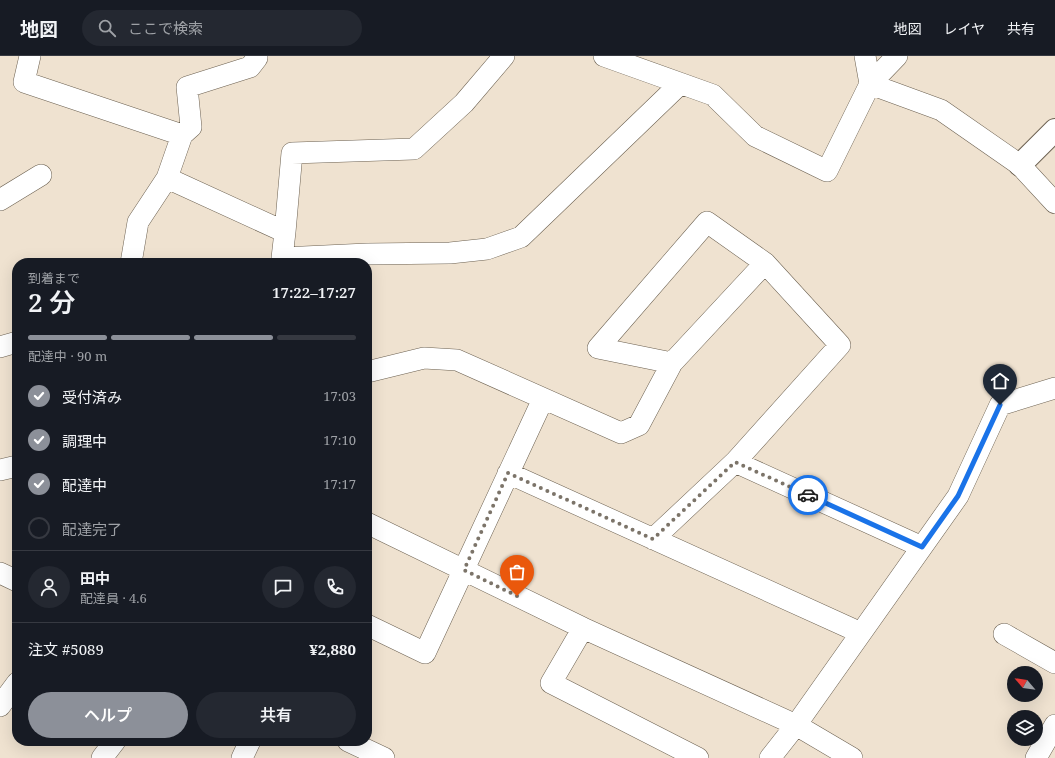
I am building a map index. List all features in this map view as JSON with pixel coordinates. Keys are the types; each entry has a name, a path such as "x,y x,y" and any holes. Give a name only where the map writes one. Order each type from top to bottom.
{"street":[{"path":"30,56 24,82 182,135"},
{"path":"133,258 138,222 167,178 182,135 191,127 187,87 250,68 257,56"},
{"path":"504,56 464,103 414,149 292,153 282,258 367,254 450,253 487,249 521,237 680,84"},
{"path":"604,56 714,95 755,136 827,171 870,84 897,56"},
{"path":"865,56 870,84"},
{"path":"870,84 940,110 1020,165 1055,203"},
{"path":"1020,165 1055,130"},
{"path":"0,200 41,175"},
{"path":"167,178 285,232"},
{"path":"653,539 735,462 840,345 765,263 707,222 598,348 672,362"},
{"path":"372,371 424,358 457,360 621,433 639,425 672,362 765,263"},
{"path":"0,347 12,343"},
{"path":"770,758 796,725 958,496 1000,405 1055,388"},
{"path":"372,627 425,653 543,399"},
{"path":"735,462 922,547"},
{"path":"0,470 12,467"},
{"path":"508,473 860,633"},
{"path":"372,524 583,628 796,725 852,758"},
{"path":"0,573 12,579"},
{"path":"583,628 552,683 698,758"},
{"path":"1004,634 1055,664"},
{"path":"0,706 12,690"},
{"path":"1036,758 1055,725"},
{"path":"102,758 111,746"},
{"path":"242,758 248,746"},
{"path":"359,746 384,758"}],"way so far":[{"path":"517,596 464,570 508,473 653,539 735,462 808,495"}],"route":[{"path":"808,495 922,547 958,496 1000,405"}]}
